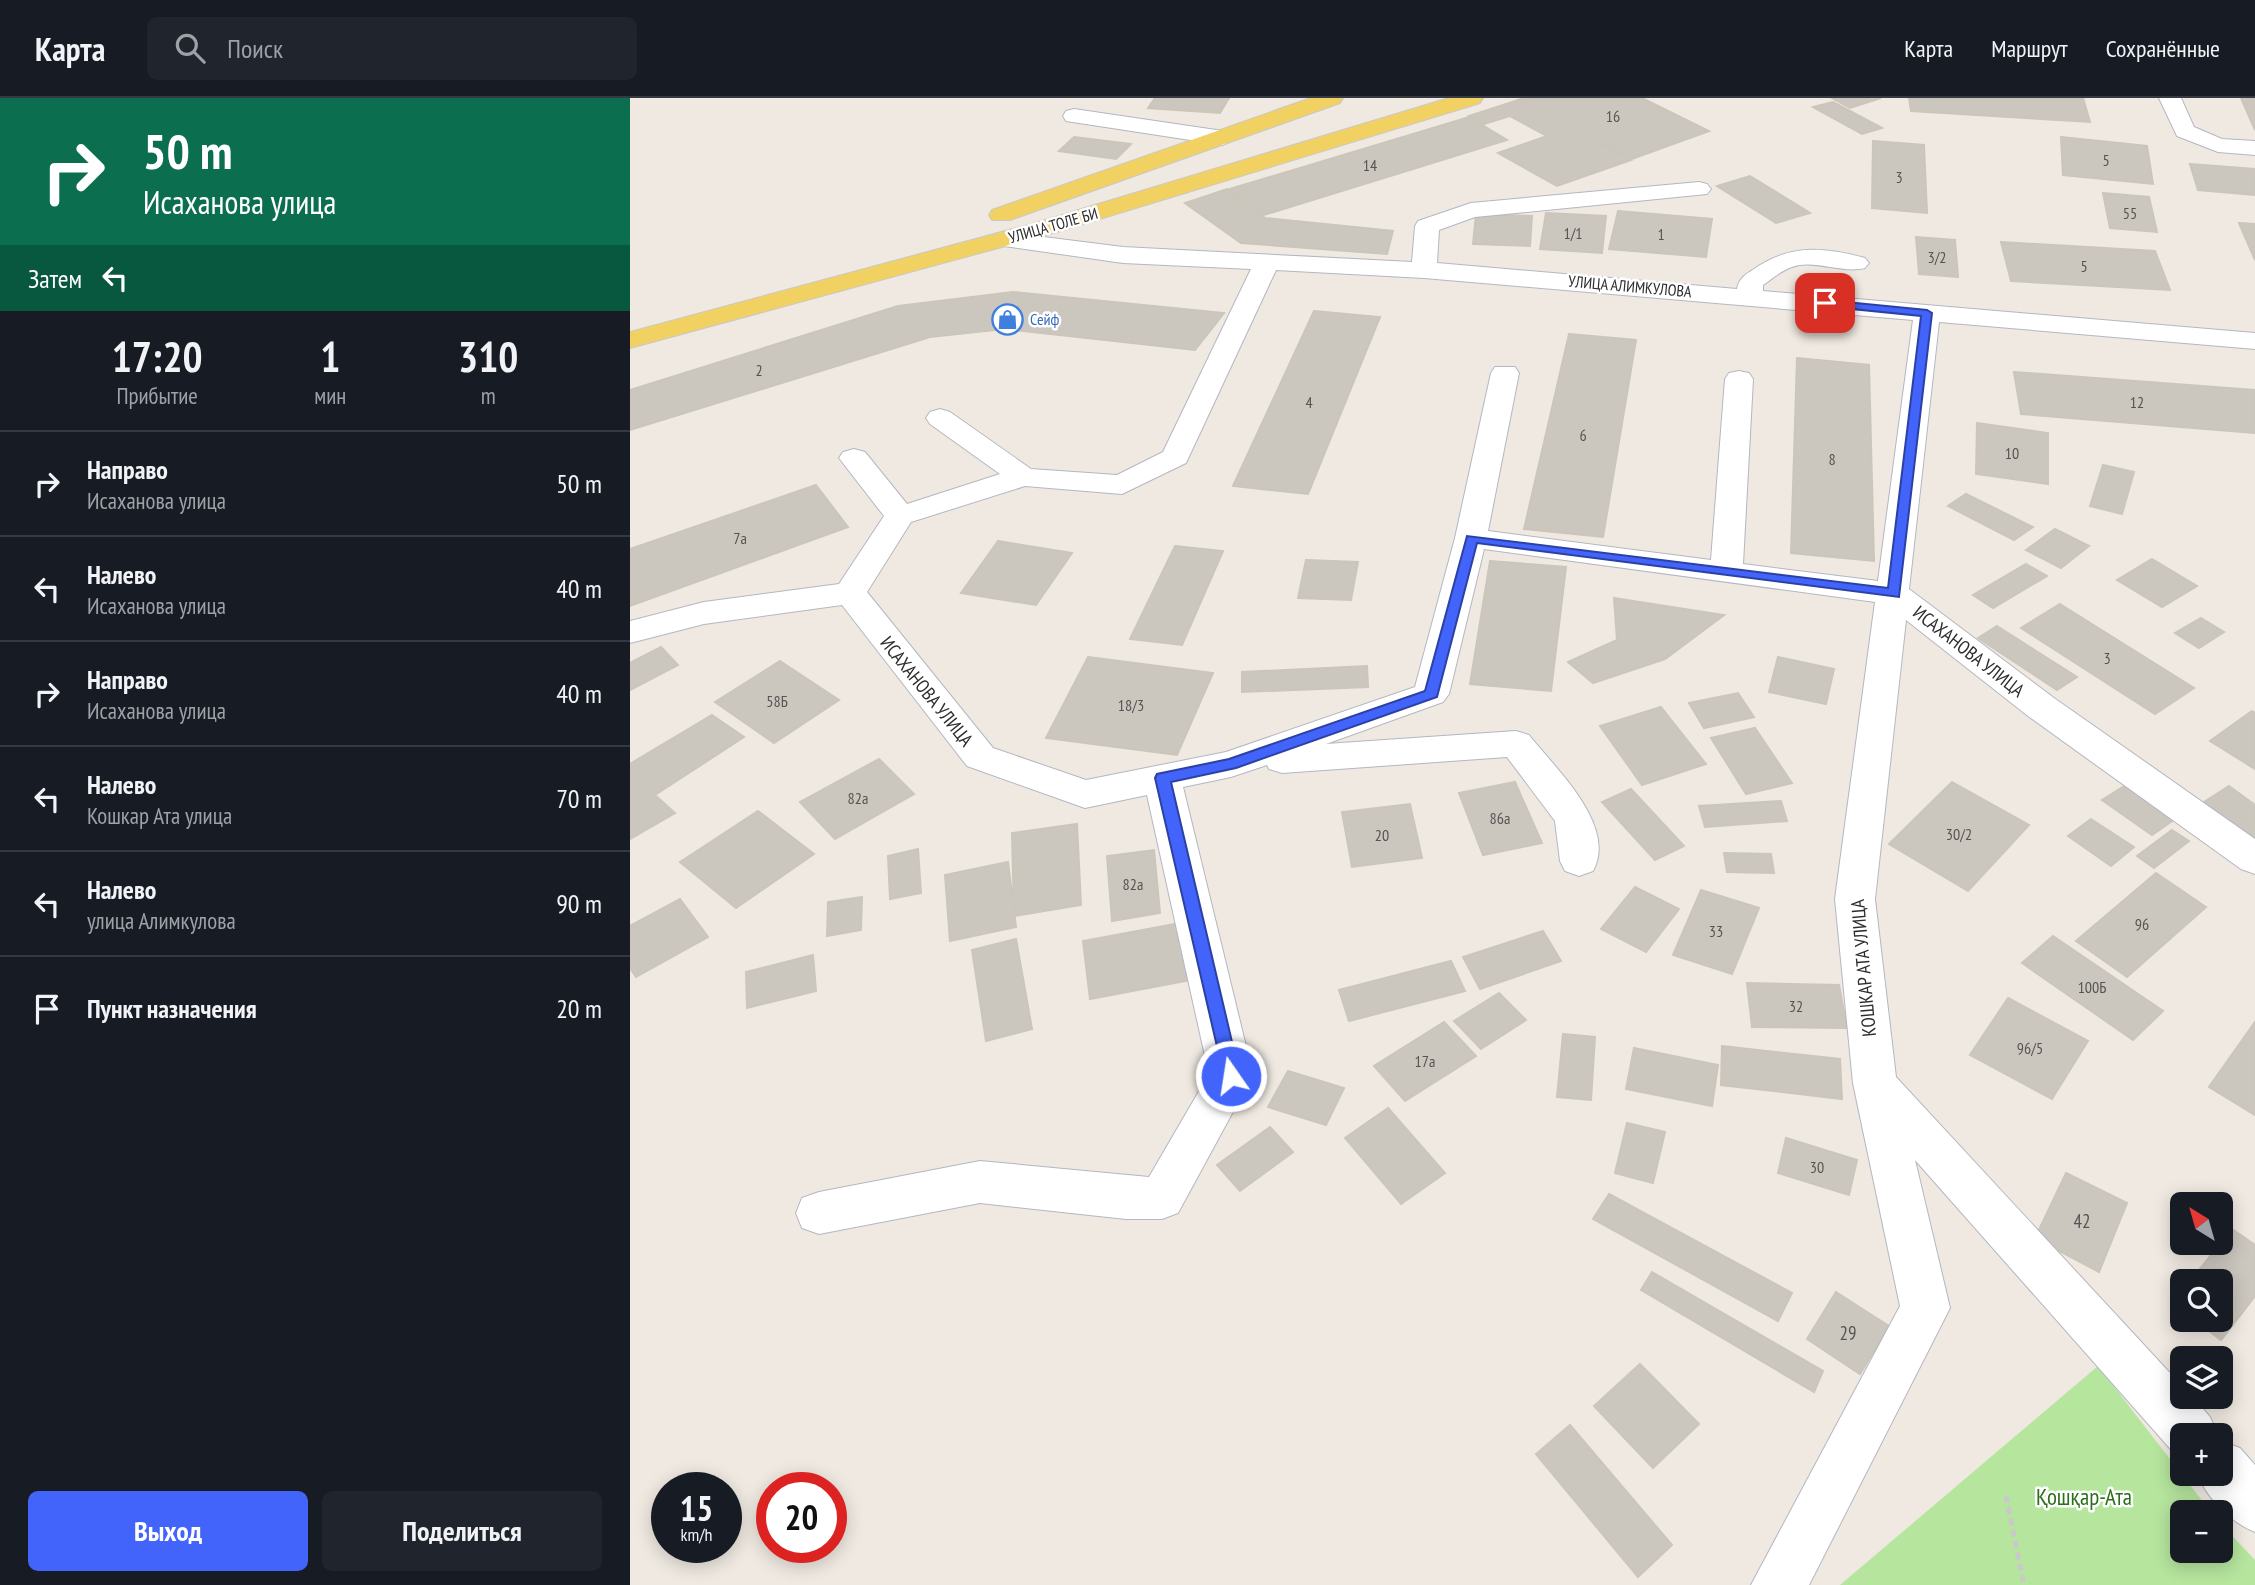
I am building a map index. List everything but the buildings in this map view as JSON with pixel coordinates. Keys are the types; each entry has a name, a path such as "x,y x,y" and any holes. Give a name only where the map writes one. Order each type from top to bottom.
{"main road":[{"name":"УЛИЦА ТОЛЕ БИ","path":"630,320 964,229 1332,98"},
{"name":"УЛИЦА ТОЛЕ БИ","path":"630,340 1004,239 1472,98"}],"street":[{"path":"2170,98 2185,131 2218,145 2255,148"},
{"path":"1074,116 1223,138"},
{"path":"1423,270 1427,226 1471,209 1699,188"},
{"name":"УЛИЦА АЛИМКУЛОВА","path":"1004,239 1123,255 1423,270 2255,341"},
{"path":"1749,296 1751,282 1784,260 1807,257 1856,262"},
{"path":"630,632 704,613 850,593 900,516 1023,477 1122,485 1175,457 1267,262"},
{"name":"КОШКАР АТА УЛИЦА","path":"1779,1585 1925,1308 1875,1083 1855,899 1927,313"},
{"path":"1471,538 1505,373"},
{"path":"1726,572 1739,379"},
{"path":"940,418 1023,477"},
{"path":"854,458 900,516"},
{"name":"ИСАХАНОВА УЛИЦА","path":"850,593 980,757 1085,794 1231,764 1432,694 1471,538 1894,594 2041,707 2255,859"},
{"path":"1231,764 1516,744 1574,818 1579,862"},
{"path":"819,1213 980,1182 1126,1198 1162,1198 1231,1076 1163,778"},
{"path":"1875,1083 2181,1423"},
{"path":"2233,1480 2255,1504"}],"path":[{"path":"2006,1496 2024,1585"}],"green space":[{"name":"Қошқар-Ата","path":"2098,1366 2170,1459 2170,1486 2191,1486 2202,1500 2170,1500 2170,1563 2233,1563 2233,1537 2255,1560 2255,1585 1840,1585"}],"place":[{"name":"Сейф","path":"1007,319"}],"route":[{"path":"1231,1076 1163,778 1231,764 1432,694 1471,538 1894,594 1927,313 1825,303"}]}
